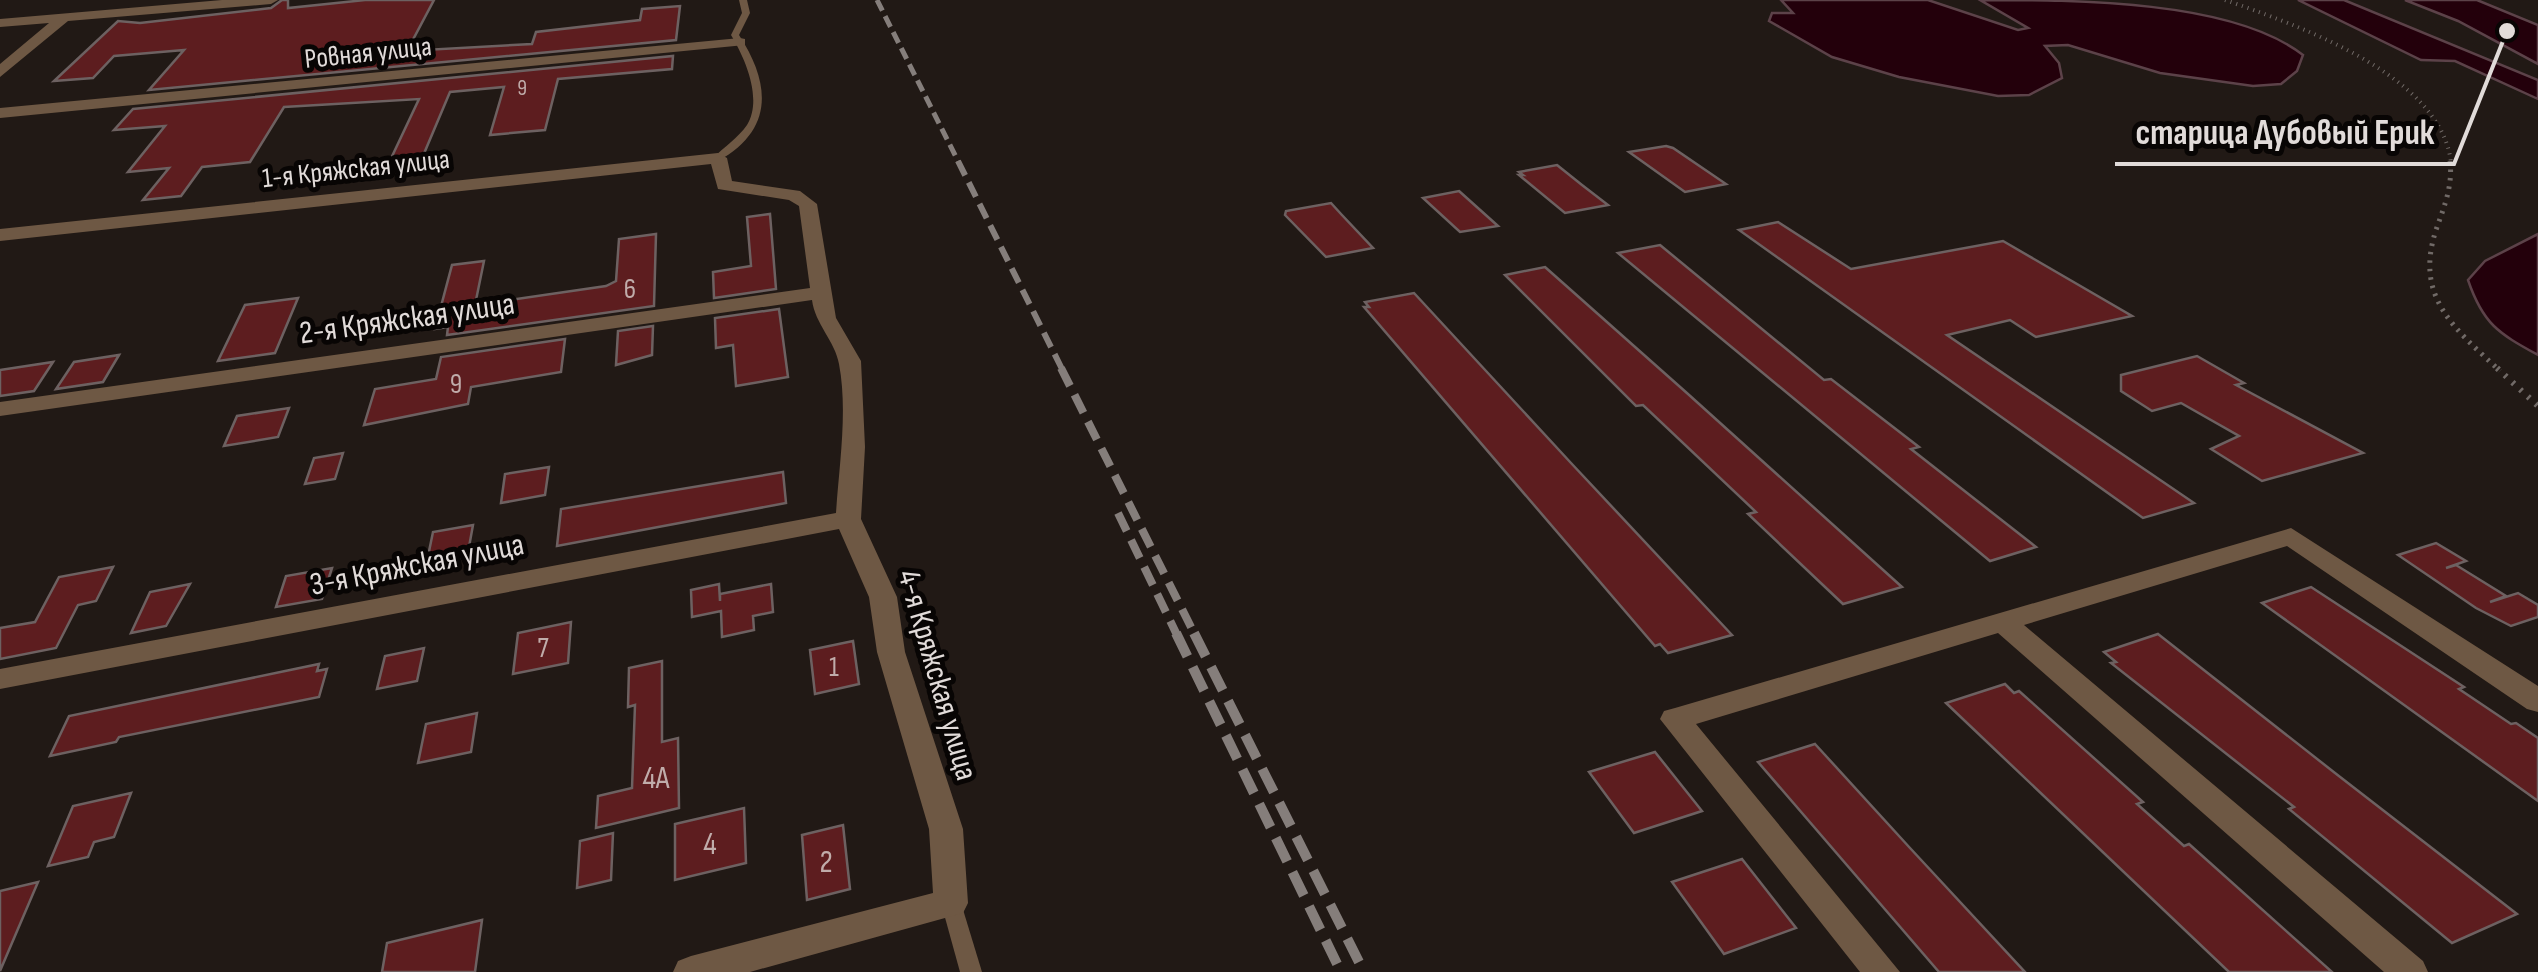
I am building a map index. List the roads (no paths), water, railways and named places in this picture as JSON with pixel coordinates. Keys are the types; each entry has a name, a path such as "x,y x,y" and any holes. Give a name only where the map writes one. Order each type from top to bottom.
{"street":[{"path":"0,72 85,0"},
{"path":"0,23 271,0"},
{"name":"Ровная улица","path":"0,113 740,42"},
{"name":"1-я Кряжская улица","path":"0,235 718,158"},
{"name":"4-я Кряжская улица","path":"718,158 724,186 794,195 808,204 825,318 850,361 854,447 848,519 883,597 890,652 946,828 951,904"},
{"name":"2-я Кряжская улица","path":"0,409 823,292"},
{"name":"3-я Кряжская улица","path":"0,679 848,519"},
{"path":"1882,972 1675,720 2291,536 2538,701"},
{"path":"2003,622 2410,972"},
{"path":"690,972 951,904"}],"lane":[{"path":"718,158 752,126 759,113 760,96 735,35 746,12 743,0"},
{"path":"951,904 972,972"}],"railway":[{"path":"877,0 959,163"},
{"path":"959,163 1063,371"},
{"path":"1061,368 1195,635"},
{"path":"1118,513 1177,635"},
{"path":"1176,633 1341,972"},
{"path":"1194,633 1364,972"}],"place":[{"name":"старица Дубовый Ерик","path":"2507,31"}]}
